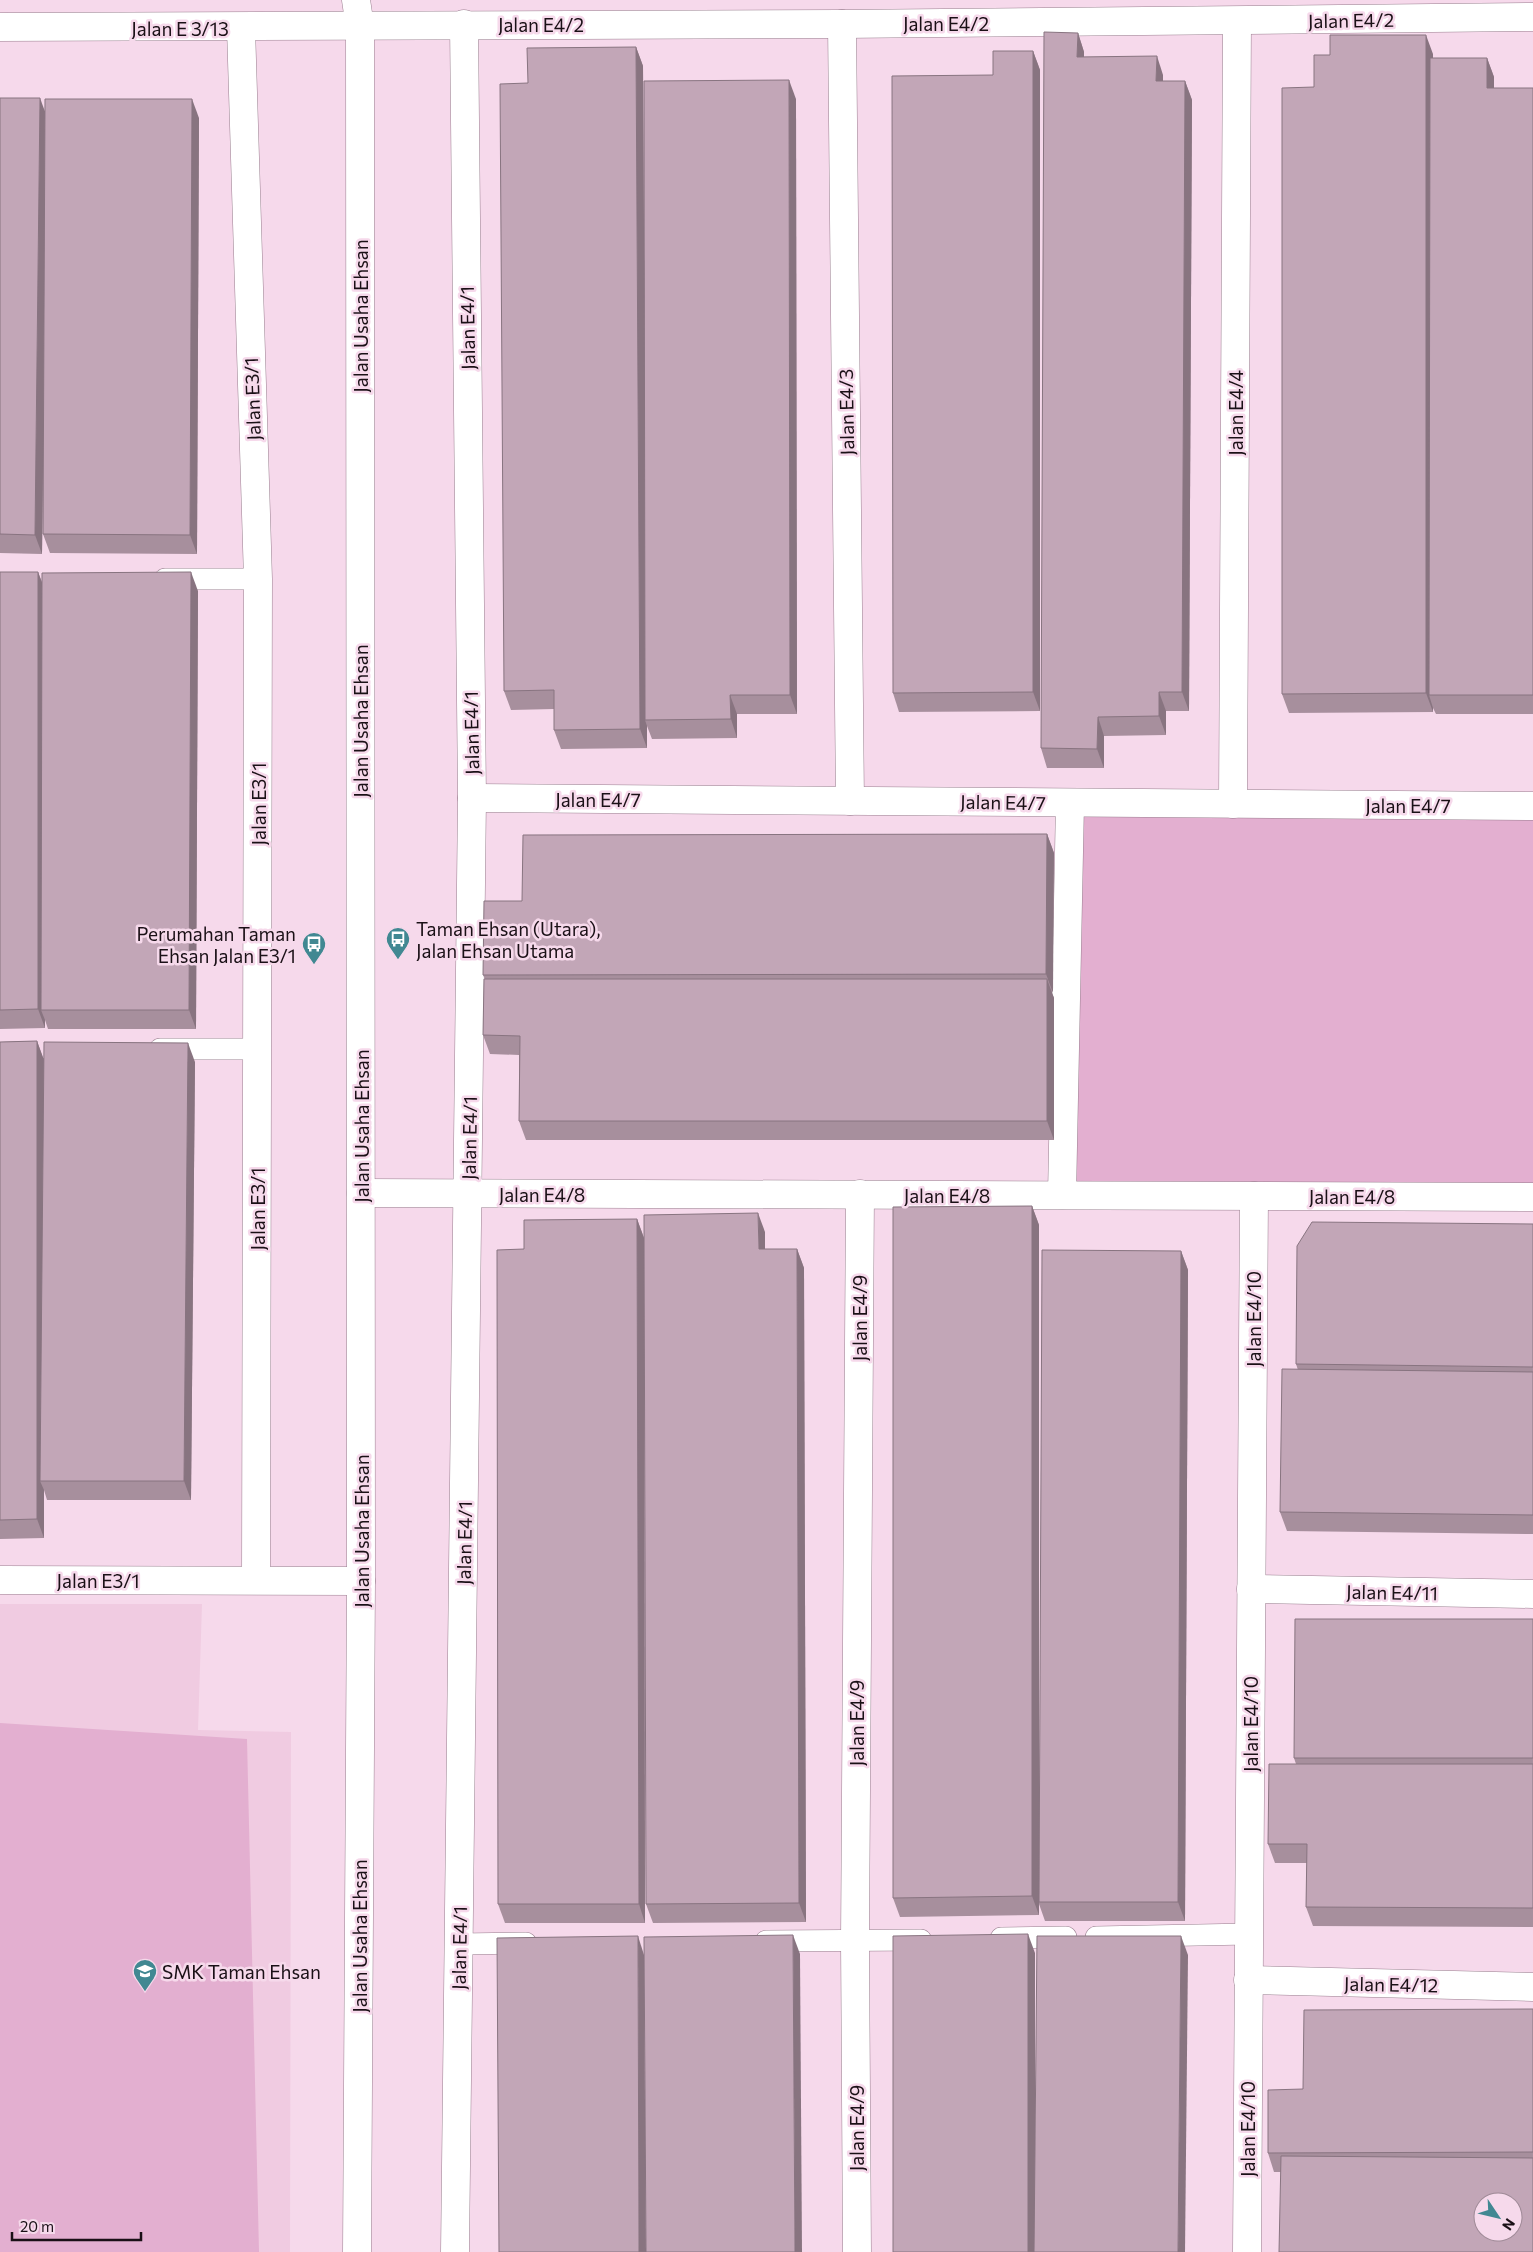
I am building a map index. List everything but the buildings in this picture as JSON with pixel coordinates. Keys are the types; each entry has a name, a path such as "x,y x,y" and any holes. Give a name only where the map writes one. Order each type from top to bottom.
{"street":[{"name":"Jalan Usaha Ehsan","path":"356,0 360,27 361,1193 357,2252"},
{"name":"Jalan E4/2","path":"360,27 464,24 842,24 1533,17"},
{"name":"Jalan E4/4","path":"1233,804 1237,21"},
{"name":"Jalan E4/1","path":"455,2252 472,798 464,24"},
{"name":"Jalan E4/3","path":"842,24 850,801"},
{"name":"Jalan E 3/13","path":"0,28 360,27"},
{"name":"Jalan E3/1","path":"241,28 258,579 256,1580"},
{"name":"Jalan E4/7","path":"472,798 1533,806"},
{"path":"1062,1195 1070,803"},
{"name":"Jalan E4/8","path":"361,1193 1533,1197"},
{"name":"Jalan E4/9","path":"857,2252 855,1941 860,1194"},
{"name":"Jalan E4/10","path":"1247,2252 1254,1196"},
{"name":"Jalan E3/1","path":"0,1580 361,1581"},
{"name":"Jalan E4/11","path":"1251,1589 1533,1594"},
{"name":"Jalan E4/12","path":"1248,1980 1533,1987"}],"lane":[{"path":"149,579 258,579"},
{"path":"139,1049 257,1049"},
{"path":"983,1939 1248,1934"},
{"path":"746,1942 943,1939"},
{"path":"460,1944 548,1943"}],"shaded area":[{"path":"1070,803 1533,806 1533,1197 1062,1195"},
{"name":"SMK Taman Ehsan","path":"0,1604 202,1604 198,1730 291,1732 290,2252 0,2252"},
{"name":"SMK Taman Ehsan","path":"0,1723 247,1739 259,2252 0,2252"}],"place":[{"name":"Taman Ehsan (Utara), Jalan Ehsan Utama","path":"398,960"},
{"name":"Perumahan Taman Ehsan Jalan E3/1","path":"314,965"},
{"name":"SMK Taman Ehsan","path":"145,1992"}]}
